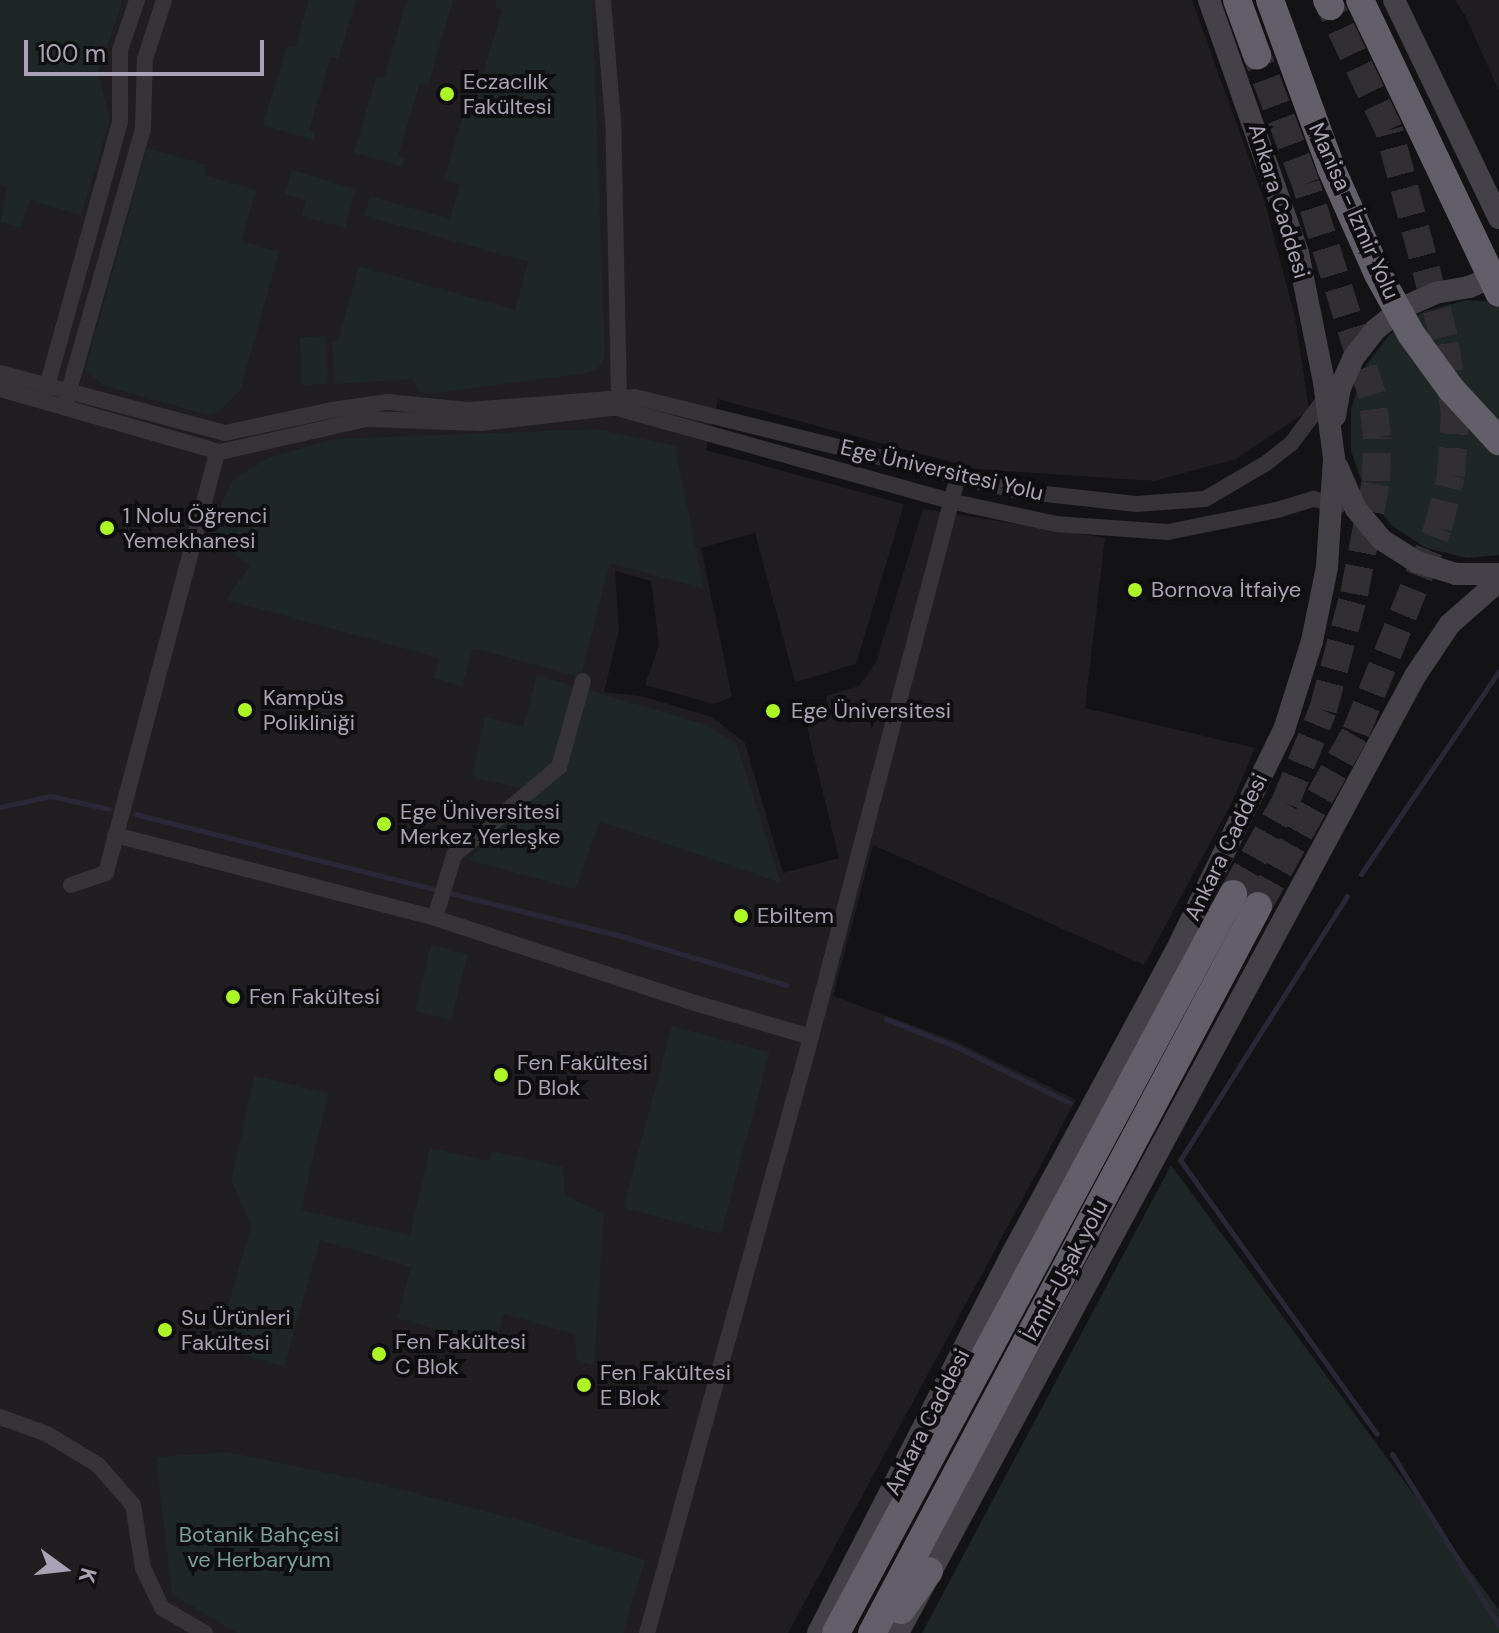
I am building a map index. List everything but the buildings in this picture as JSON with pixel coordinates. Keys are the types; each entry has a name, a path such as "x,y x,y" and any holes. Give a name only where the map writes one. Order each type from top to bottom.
{"highway":[{"path":"1237,0 1257,55"},
{"name":"Manisa - İzmir Yolu","path":"1270,0 1331,168 1378,274 1411,334 1451,389 1499,441"},
{"path":"1360,0 1499,291"},
{"name":"Ankara Caddesi","path":"834,1633 1246,900"},
{"name":"İzmir-Uşak yolu","path":"872,1633 1246,900"},
{"path":"834,1633 852,1566"},
{"path":"884,1633 929,1571"}],"main road":[{"name":"Ankara Caddesi","path":"818,1633 1012,1254 1175,953 1284,730 1312,641 1327,567 1332,503 1334,458 1326,396 1298,253 1209,0"},
{"path":"1394,0 1499,218"},
{"path":"1499,274 1469,287 1435,293 1402,308 1375,330 1354,357 1340,388 1334,422 1334,458 1356,509 1382,540 1417,562 1456,574 1499,574"},
{"path":"1469,287 1499,291"},
{"path":"898,1633 1415,676 1450,624 1499,581"}],"street":[{"path":"45,393 120,122 120,50 137,0"},
{"path":"66,399 143,129 145,59 164,0"},
{"path":"603,0 613,120 618,403"},
{"name":"Ege Üniversitesi Yolu","path":"618,403 635,397 1018,491 1136,504 1205,499 1265,464 1291,444 1354,357"},
{"path":"0,373 45,393 217,451 367,419 481,423 618,403"},
{"path":"0,389 45,393"},
{"path":"66,399 222,432"},
{"path":"217,451 208,440 222,432 387,402 469,410 618,403"},
{"name":"Ege Üniversitesi Yolu","path":"618,403 949,501 1056,524 1168,532 1277,510 1313,499 1356,509"},
{"path":"71,885 106,873 217,451"},
{"path":"647,1633 811,1037 958,476"},
{"path":"435,918 454,855 559,767 583,681"},
{"path":"115,835 435,918 695,1003 811,1037"},
{"path":"0,1417 47,1434 98,1465 133,1505 143,1568 162,1608 205,1633"}],"shaded area":[{"name":"Ege Üniversitesi Merkez Yerleşke","path":"0,0 1192,0 1264,200 1295,317 1309,410 1236,459 1154,481 977,469 718,399 706,450 904,504 856,664 795,682 755,533 701,548 732,697 714,704 645,685 659,645 651,581 615,571 619,630 604,692 641,696 712,717 745,743 783,873 839,858 804,715 829,709 826,696 859,686 876,662 923,509 1105,538 1085,708 1255,748 1231,804 1144,965 873,845 833,996 955,1041 1076,1100 788,1633 0,1633"},
{"path":"1455,0 1499,0 1499,91 1466,17"}],"green space":[{"path":"0,0 123,0 98,73 110,120 81,215 30,200 21,228 0,222 7,188 0,185"},
{"path":"309,0 356,0 338,59 331,57 309,130 315,132 313,140 263,125 287,46 295,48"},
{"path":"407,0 453,0 428,85 420,83 398,156 405,159 402,167 354,152 377,76 384,78"},
{"path":"497,0 592,0 605,356 599,367 588,373 428,394 419,391 413,379 335,384 332,342 338,341 359,266 515,310 528,262 365,216 360,232 370,196 450,219 460,184 444,179 467,102 474,104 502,10 495,7"},
{"path":"147,148 207,165 205,175 256,190 241,241 279,252 240,391 218,412 208,415 105,386 85,370"},
{"path":"292,170 356,189 345,228 302,216 306,200 285,194"},
{"path":"1467,300 1499,302 1499,555 1467,558 1426,548 1391,525 1365,491 1351,451 1351,409 1364,368 1390,334 1425,311"},
{"path":"326,336 328,384 302,385 300,337"},
{"path":"597,429 675,446 704,589 610,563 580,677 473,648 462,686 434,678 439,658 226,600 250,565 212,539 211,529 232,481 270,457 335,439"},
{"path":"537,675 707,725 736,743 781,883 600,821 575,889 469,860 531,791 472,777 485,717 523,727"},
{"path":"431,945 468,954 451,1020 415,1011"},
{"path":"672,1026 770,1052 721,1234 623,1208"},
{"path":"255,1076 328,1093 301,1210 410,1235 430,1148 489,1161 492,1151 563,1167 565,1196 604,1214 594,1365 577,1361 575,1334 504,1314 494,1346 397,1318 411,1267 320,1240 284,1367 216,1347 251,1226 231,1180"},
{"path":"1171,1165 1499,1610 1499,1633 922,1633"},
{"name":"Botanik Bahçesi ve Herbaryum","path":"228,1452 380,1484 526,1522 645,1560 623,1633 237,1633 172,1594 156,1457"}],"waterway":[{"path":"1361,874 1499,671"},
{"path":"0,807 51,796 109,809"},
{"path":"135,814 621,936 786,985"},
{"path":"1347,896 1180,1160 1377,1434"},
{"path":"886,1019 957,1047 1070,1103"},
{"path":"1392,1454 1499,1625"}],"tunnel":[{"path":"1258,906 1356,732 1438,528 1451,476 1455,413 1444,337 1389,130 1330,6"},
{"path":"1233,894 1285,803 1323,710 1354,594 1376,481 1377,437 1372,395 1306,184 1257,55"}],"place":[{"name":"Eczacılık Fakültesi","path":"447,94"},
{"name":"1 Nolu Öğrenci Yemekhanesi","path":"107,528"},
{"name":"Bornova İtfaiye","path":"1135,590"},
{"name":"Kampüs Polikliniği","path":"245,710"},
{"name":"Ege Üniversitesi","path":"773,711"},
{"name":"Ege Üniversitesi Merkez Yerleşke","path":"384,824"},
{"name":"Ebiltem","path":"741,916"},
{"name":"Fen Fakültesi","path":"233,997"},
{"name":"Fen Fakültesi D Blok","path":"501,1075"},
{"name":"Su Ürünleri Fakültesi","path":"165,1330"},
{"name":"Fen Fakültesi C Blok","path":"379,1354"},
{"name":"Fen Fakültesi E Blok","path":"584,1385"}]}
